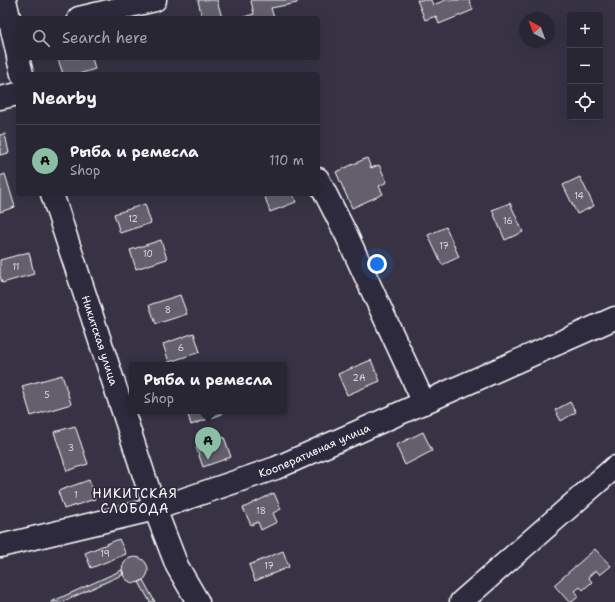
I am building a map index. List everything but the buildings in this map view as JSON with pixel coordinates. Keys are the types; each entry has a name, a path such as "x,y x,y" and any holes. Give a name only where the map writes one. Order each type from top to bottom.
{"street":[{"path":"5,0 16,33"},
{"path":"87,16 155,0"},
{"path":"19,60 22,72"},
{"path":"0,98 16,94"},
{"path":"320,183 349,241 424,403"},
{"name":"Никитская улица","path":"53,196 155,509 176,566 198,602"},
{"name":"Кооперативная улица","path":"0,546 155,509 276,468 615,318"},
{"path":"461,602 615,467"}],"place":[{"name":"Рыба и ремесла","path":"208,460"}],"district":[{"name":"НИКИТСКАЯ СЛОБОДА","path":"135,500"}]}
